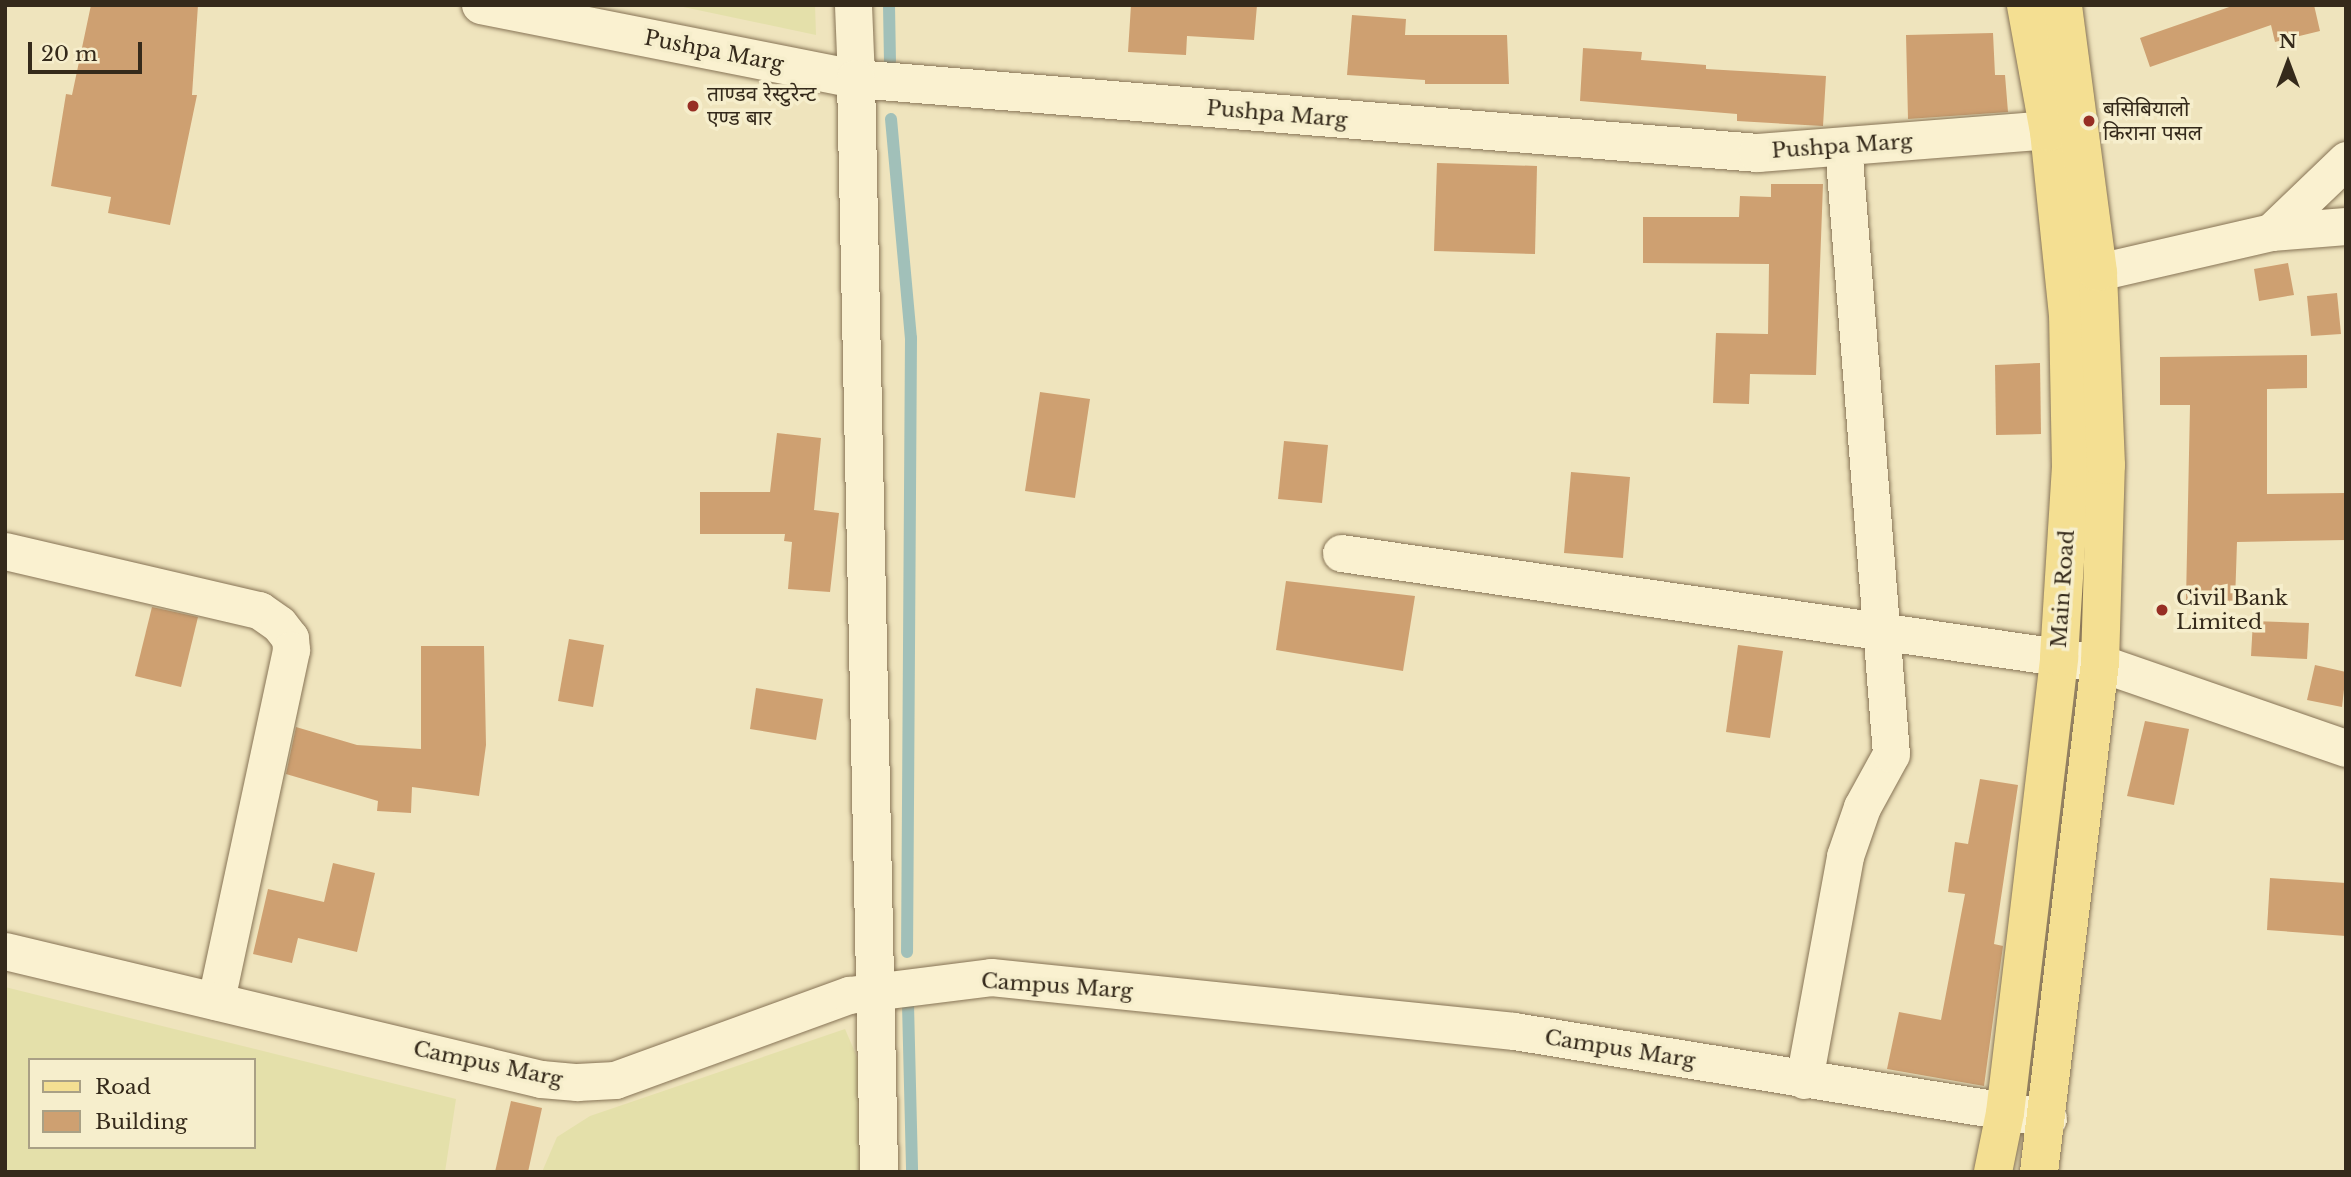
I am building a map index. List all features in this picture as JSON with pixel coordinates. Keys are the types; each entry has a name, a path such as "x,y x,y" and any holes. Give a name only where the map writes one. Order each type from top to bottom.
{"main road":[{"name":"Main Road","path":"1993,1172 2005,1113 2059,657 2071,468 2064,130 2052,9"},
{"name":"Main Road","path":"2039,1172 2048,1118 2100,663 2106,465 2098,272 2064,130"}],"street":[{"name":"Pushpa Marg","path":"481,5 856,79 1758,153 2064,130"},
{"path":"853,5 879,1172"},
{"path":"1804,1080 1845,856 1862,807 1891,754 1879,631 1843,146"},
{"path":"2271,232 2346,160"},
{"path":"2098,272 2271,232 2346,226"},
{"path":"5,551 259,610 279,624 290,638 291,650 216,1001"},
{"path":"1341,553 2100,663 2346,748"},
{"name":"Campus Marg","path":"5,951 541,1079 577,1082 615,1080 849,995 992,977 1514,1031 2048,1118"}],"shaded area":[{"path":"674,5 815,5 816,35"},
{"path":"5,987 456,1099 445,1172 5,1172"},
{"path":"845,1029 860,1064 861,1172 542,1172 557,1137 590,1116"}],"building":[{"path":"91,5 198,5 192,95 197,95 170,225 108,213 111,197 51,186 66,94 72,95"},
{"path":"1131,5 1257,5 1254,40 1187,36 1186,55 1128,52"},
{"path":"2235,5 2314,5 2320,31 2275,42 2271,25 2150,67 2140,38"},
{"path":"1352,15 1406,19 1405,35 1507,35 1509,84 1425,84 1425,80 1347,75"},
{"path":"1993,33 1995,75 2005,75 2008,112 1908,119 1906,35"},
{"path":"1583,48 1642,52 1641,60 1706,65 1706,69 1826,76 1823,126 1737,121 1737,114 1580,101"},
{"path":"1437,163 1537,166 1535,254 1434,251"},
{"path":"1771,184 1823,184 1816,375 1750,374 1749,404 1713,403 1716,333 1768,334 1769,264 1643,263 1643,217 1739,217 1740,196 1771,197"},
{"path":"2288,263 2294,295 2259,301 2254,269"},
{"path":"2337,293 2341,334 2311,336 2307,296"},
{"path":"2307,355 2307,388 2267,389 2267,494 2346,493 2346,540 2237,542 2235,602 2186,600 2190,405 2160,405 2160,357"},
{"path":"2040,363 2041,434 1996,435 1995,365"},
{"path":"1040,392 1090,399 1075,498 1025,491"},
{"path":"777,433 821,438 814,510 839,513 830,592 788,589 792,542 784,541 785,534 700,534 700,492 770,492"},
{"path":"1284,441 1328,445 1322,503 1278,499"},
{"path":"1571,472 1630,477 1623,558 1564,553"},
{"path":"1286,581 1415,596 1403,671 1276,650"},
{"path":"152,607 198,617 181,687 135,676"},
{"path":"2253,621 2309,623 2307,659 2251,656"},
{"path":"569,639 604,645 593,707 558,701"},
{"path":"1738,645 1783,651 1770,738 1726,732"},
{"path":"421,646 484,646 486,745 479,796 412,787 411,813 377,811 378,801 286,774 296,727 357,745 421,749"},
{"path":"2315,665 2346,672 2342,707 2307,700"},
{"path":"756,688 823,699 816,740 750,729"},
{"path":"2145,721 2189,729 2174,805 2127,796"},
{"path":"1980,779 2018,785 1994,944 2003,946 1984,1086 1887,1069 1899,1012 1941,1020 1965,894 1948,892 1955,842 1968,844"},
{"path":"333,863 375,873 357,952 298,938 292,963 253,954 268,889 324,902"},
{"path":"2270,878 2346,883 2346,936 2267,930"},
{"path":"511,1101 542,1108 528,1172 495,1172"}],"waterway":[{"path":"889,5 890,61"},
{"path":"891,119 911,338 907,952"},
{"path":"908,1004 912,1172"}],"place":[{"name":"ताण्डव रेस्टुरेन्ट एण्ड बार","path":"693,106"},
{"name":"बसिबियालो किराना पसल","path":"2089,121"},
{"name":"Civil Bank Limited","path":"2162,610"}]}
